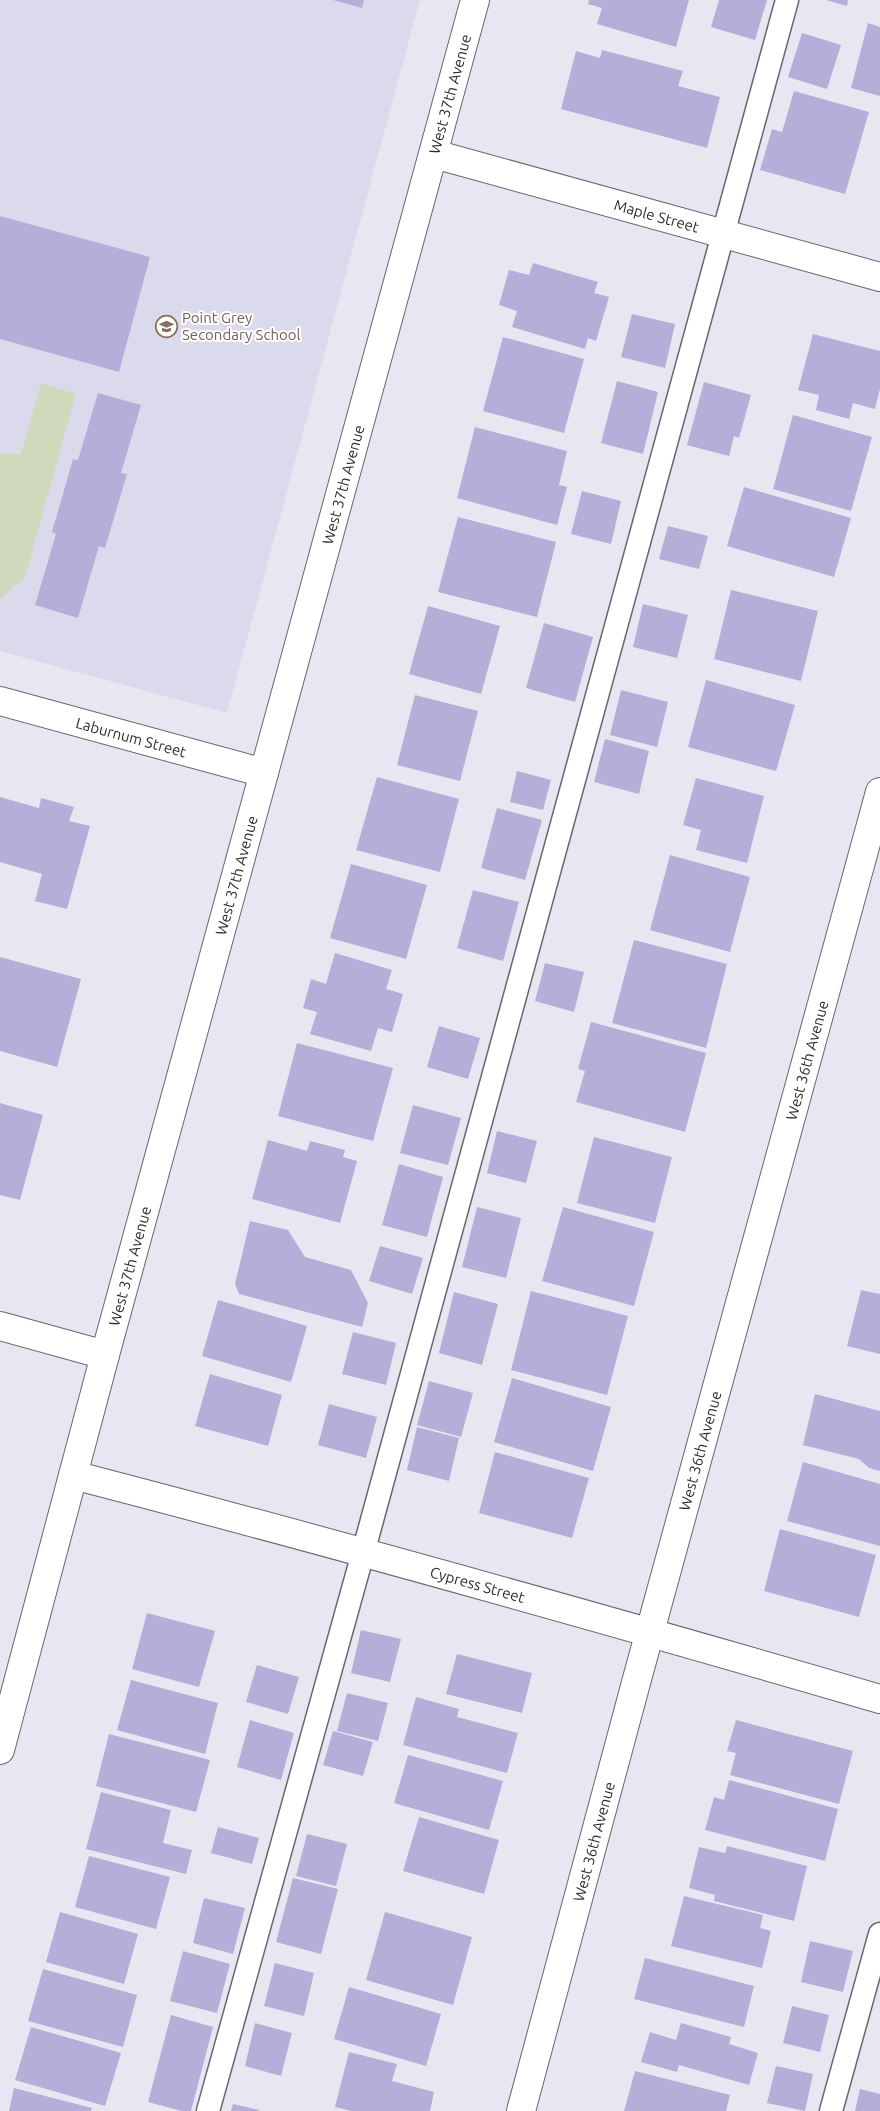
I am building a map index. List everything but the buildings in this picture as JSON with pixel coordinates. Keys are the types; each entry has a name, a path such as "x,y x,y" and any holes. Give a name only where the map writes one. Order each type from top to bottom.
{"street":[{"name":"West 37th Avenue","path":"0,1750 105,1355 476,0"},
{"name":"Maple Street","path":"434,154 880,277"},
{"name":"Laburnum Street","path":"0,701 264,773"},
{"name":"West 36th Avenue","path":"521,2111 880,792"},
{"path":"0,1326 105,1355"},
{"name":"Cypress Street","path":"73,1475 362,1553 880,1699"}],"lane":[{"path":"208,2111 787,0"},
{"path":"831,2111 880,1934"}],"shaded area":[{"name":"Point Grey Secondary School","path":"0,0 420,0 227,713 0,651"}],"green space":[{"path":"41,383 76,394 25,577 0,599 0,454 21,454"}],"place":[{"name":"Point Grey Secondary School","path":"166,326"}]}
